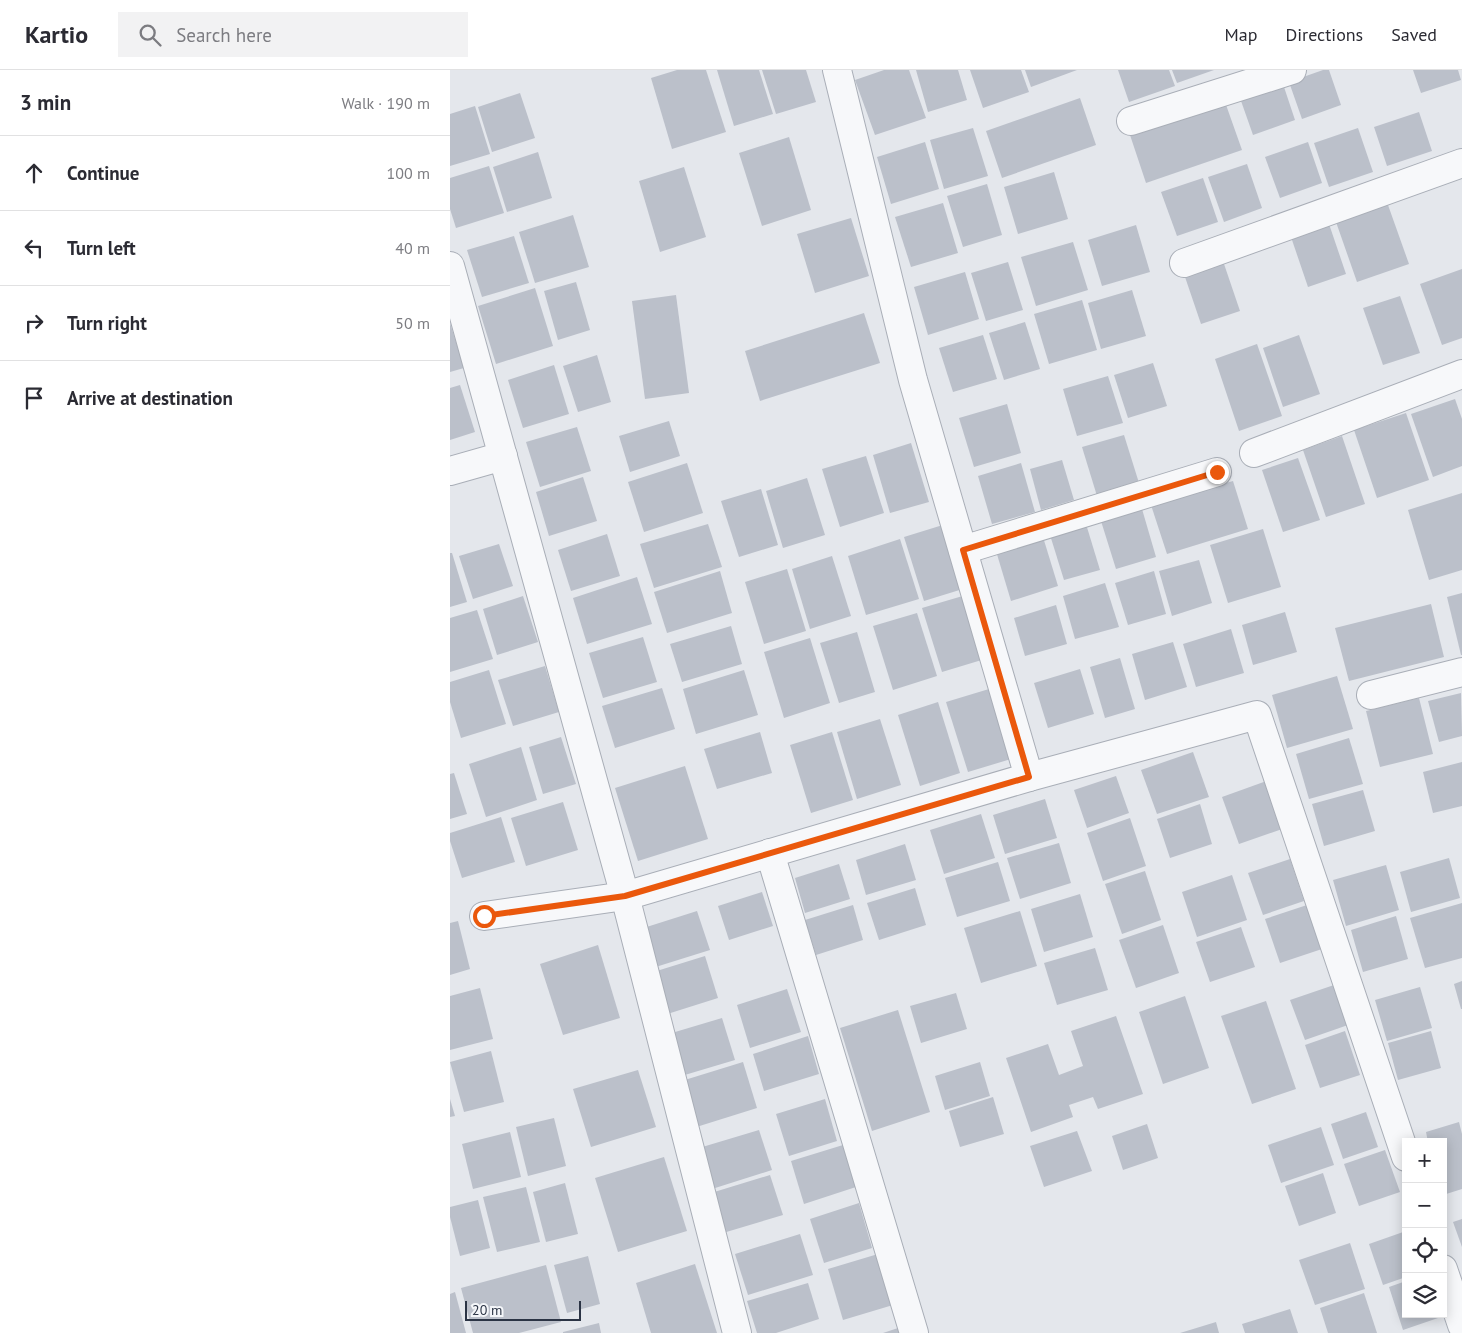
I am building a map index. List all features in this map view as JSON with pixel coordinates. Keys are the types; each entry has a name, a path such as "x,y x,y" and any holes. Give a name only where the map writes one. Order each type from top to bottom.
{"street":[{"path":"838,70 914,380 1029,777"},
{"path":"1131,121 1292,70"},
{"path":"1184,264 1462,163"},
{"path":"450,266 625,896 737,1333"},
{"path":"1254,453 1462,374"},
{"path":"450,471 503,456"},
{"path":"963,550 1217,472"},
{"path":"1371,695 1462,672"},
{"path":"484,916 625,896 1029,777 1257,715 1402,1146"},
{"path":"770,853 914,1333"},
{"path":"1444,1273 1462,1325"}],"building":[{"path":"677,70 706,70 726,132 672,149 651,78"},
{"path":"717,70 759,70 773,114 734,126"},
{"path":"762,70 806,70 816,102 776,114"},
{"path":"884,70 909,70 926,118 875,135 855,80"},
{"path":"916,70 958,70 967,100 928,112"},
{"path":"970,70 1021,70 1029,92 983,108"},
{"path":"1025,70 1077,70 1031,87"},
{"path":"1118,70 1169,70 1175,86 1129,102"},
{"path":"1172,70 1214,70 1177,83"},
{"path":"1323,70 1329,70 1341,105 1302,119 1289,82"},
{"path":"1413,70 1458,70 1461,80 1421,93"},
{"path":"1283,84 1295,120 1253,135 1240,98"},
{"path":"520,93 535,138 492,152 478,107"},
{"path":"1080,98 1096,145 1002,178 986,131"},
{"path":"1225,102 1242,150 1146,183 1130,135"},
{"path":"475,106 490,154 450,166 450,114"},
{"path":"1419,112 1432,151 1387,166 1374,127"},
{"path":"973,128 988,176 944,189 930,140"},
{"path":"1358,128 1373,172 1329,187 1314,143"},
{"path":"789,137 811,210 762,226 739,153"},
{"path":"925,142 939,189 891,204 877,157"},
{"path":"1308,142 1322,183 1280,198 1265,157"},
{"path":"538,152 552,198 507,212 493,167"},
{"path":"1247,164 1262,208 1224,222 1208,177"},
{"path":"489,166 504,213 456,228 450,209 450,178"},
{"path":"684,167 706,237 660,252 639,181"},
{"path":"1054,172 1068,219 1018,234 1004,187"},
{"path":"1203,178 1218,222 1177,236 1161,192"},
{"path":"987,184 1002,235 963,247 947,196"},
{"path":"943,203 958,253 911,267 895,217"},
{"path":"1388,205 1409,264 1357,282 1336,222"},
{"path":"573,215 589,267 535,283 519,232"},
{"path":"851,218 869,276 815,293 797,234"},
{"path":"1329,224 1346,274 1308,287 1291,237"},
{"path":"1136,225 1150,272 1102,286 1088,240"},
{"path":"514,236 529,283 482,297 467,250"},
{"path":"1073,242 1088,290 1036,306 1021,257"},
{"path":"1223,261 1240,311 1201,324 1184,274"},
{"path":"1008,262 1023,310 986,321 971,273"},
{"path":"1462,269 1462,338 1442,345 1420,284"},
{"path":"965,272 979,319 928,335 914,287"},
{"path":"576,282 590,330 558,340 544,291"},
{"path":"535,288 553,346 496,364 478,306"},
{"path":"1132,290 1146,336 1101,349 1088,303"},
{"path":"676,295 689,393 645,399 632,301"},
{"path":"1400,296 1420,353 1383,365 1363,308"},
{"path":"1082,300 1097,350 1049,364 1034,314"},
{"path":"864,313 880,363 760,401 745,351"},
{"path":"1025,322 1040,369 1004,380 989,333"},
{"path":"450,323 464,368 450,372"},
{"path":"983,335 997,379 953,392 939,348"},
{"path":"1299,335 1320,394 1283,407 1263,348"},
{"path":"1257,344 1282,416 1239,431 1215,359"},
{"path":"597,355 611,402 578,412 563,366"},
{"path":"1153,363 1167,406 1128,418 1114,375"},
{"path":"554,365 569,414 523,428 508,380"},
{"path":"1108,376 1123,423 1077,436 1063,389"},
{"path":"460,385 475,432 450,440 450,388"},
{"path":"1455,399 1462,419 1462,466 1433,477 1411,414"},
{"path":"1007,404 1021,453 974,467 959,418"},
{"path":"1406,413 1429,480 1377,498 1354,430"},
{"path":"669,421 680,456 630,472 619,436"},
{"path":"577,427 591,471 540,487 526,442"},
{"path":"1124,435 1139,483 1097,496 1082,447"},
{"path":"1342,436 1365,504 1326,517 1303,450"},
{"path":"911,443 929,502 890,513 873,455"},
{"path":"866,456 884,513 840,527 822,469"},
{"path":"1298,458 1320,520 1283,532 1262,470"},
{"path":"1062,460 1074,500 1041,510 1030,469"},
{"path":"687,463 703,513 644,532 628,482"},
{"path":"1021,463 1035,512 992,524 978,476"},
{"path":"583,477 597,521 549,536 536,492"},
{"path":"807,478 825,535 783,548 766,491"},
{"path":"1233,481 1248,529 1167,554 1151,505"},
{"path":"761,489 778,545 739,557 721,501"},
{"path":"1462,493 1462,570 1429,580 1408,510"},
{"path":"1142,509 1156,557 1116,569 1101,521"},
{"path":"708,524 722,567 654,588 640,544"},
{"path":"946,524 966,588 924,601 904,537"},
{"path":"1086,524 1100,570 1064,580 1050,535"},
{"path":"1263,529 1281,587 1228,603 1210,545"},
{"path":"607,534 620,576 571,591 558,550"},
{"path":"1043,537 1058,586 1011,601 996,551"},
{"path":"900,539 919,599 866,615 848,556"},
{"path":"499,544 513,586 473,599 459,556"},
{"path":"450,553 452,553 467,602 450,607"},
{"path":"832,556 851,616 810,629 792,569"},
{"path":"1199,560 1212,603 1172,616 1159,571"},
{"path":"787,569 806,631 764,644 745,582"},
{"path":"720,571 732,613 667,633 654,592"},
{"path":"1154,571 1166,614 1128,625 1115,583"},
{"path":"637,577 652,624 587,644 573,598"},
{"path":"1105,583 1119,627 1075,639 1063,596"},
{"path":"1462,593 1462,655 1461,655 1447,597"},
{"path":"966,595 985,659 942,672 922,608"},
{"path":"523,596 538,642 497,655 483,609"},
{"path":"1431,604 1444,657 1349,681 1335,628"},
{"path":"1056,605 1067,644 1025,656 1014,618"},
{"path":"477,610 493,659 450,672 450,618"},
{"path":"1285,612 1297,652 1253,665 1242,625"},
{"path":"917,613 937,676 893,690 873,626"},
{"path":"731,626 742,664 682,682 670,644"},
{"path":"1231,629 1244,673 1196,687 1183,644"},
{"path":"857,632 875,692 839,703 820,643"},
{"path":"643,637 657,682 603,698 589,653"},
{"path":"810,638 830,703 784,718 764,652"},
{"path":"1173,642 1187,687 1145,700 1132,654"},
{"path":"1120,658 1135,709 1105,718 1090,667"},
{"path":"545,666 559,712 513,726 498,680"},
{"path":"1080,669 1094,714 1048,728 1034,683"},
{"path":"489,670 506,724 461,738 450,702 450,682"},
{"path":"744,670 758,715 696,734 683,689"},
{"path":"1337,676 1353,729 1287,748 1272,695"},
{"path":"662,688 675,729 615,748 602,706"},
{"path":"989,689 1011,759 968,772 946,702"},
{"path":"1461,693 1462,736 1439,742 1428,701"},
{"path":"1419,698 1433,754 1380,767 1366,711"},
{"path":"938,702 960,773 920,786 898,715"},
{"path":"880,719 901,785 857,799 837,732"},
{"path":"760,732 772,773 717,789 704,749"},
{"path":"832,732 853,800 811,813 790,745"},
{"path":"561,737 576,784 543,794 529,747"},
{"path":"1349,738 1363,784 1309,799 1296,754"},
{"path":"521,747 537,800 486,817 469,764"},
{"path":"1193,752 1209,797 1157,814 1141,770"},
{"path":"1462,762 1462,806 1433,813 1423,772"},
{"path":"685,766 708,839 638,861 615,788"},
{"path":"454,773 467,814 450,819 450,774"},
{"path":"1116,776 1129,813 1087,828 1074,790"},
{"path":"1272,779 1288,827 1239,844 1222,797"},
{"path":"1363,790 1375,831 1324,846 1312,804"},
{"path":"1045,799 1057,838 1005,854 993,815"},
{"path":"563,802 578,850 526,866 511,818"},
{"path":"1200,804 1212,844 1170,858 1157,819"},
{"path":"981,814 995,858 944,874 930,830"},
{"path":"501,817 515,862 462,878 450,841 450,833"},
{"path":"1130,818 1146,866 1103,881 1087,833"},
{"path":"1059,843 1071,883 1020,899 1007,858"},
{"path":"905,844 916,880 866,895 856,860"},
{"path":"1449,858 1460,898 1411,912 1400,872"},
{"path":"1290,859 1304,901 1263,915 1248,873"},
{"path":"998,862 1010,901 957,917 945,878"},
{"path":"839,864 850,899 805,913 795,878"},
{"path":"1386,865 1399,910 1346,926 1333,880"},
{"path":"1145,871 1161,920 1122,934 1105,884"},
{"path":"1232,875 1247,920 1197,937 1182,892"},
{"path":"915,888 926,925 879,940 867,903"},
{"path":"762,892 773,926 729,940 718,906"},
{"path":"1080,894 1093,937 1044,952 1031,909"},
{"path":"1462,903 1462,958 1425,968 1410,918"},
{"path":"853,905 863,940 816,955 805,920"},
{"path":"1307,905 1322,949 1280,963 1265,919"},
{"path":"697,911 710,950 646,970 634,931"},
{"path":"1020,911 1037,966 981,983 964,928"},
{"path":"1396,916 1408,959 1363,972 1351,930"},
{"path":"458,921 470,969 450,975 450,923"},
{"path":"1163,925 1179,973 1136,988 1119,940"},
{"path":"1241,927 1255,967 1210,982 1196,942"},
{"path":"598,945 620,1018 563,1035 540,964"},
{"path":"1095,948 1108,990 1057,1005 1044,963"},
{"path":"705,956 718,998 661,1016 647,974"},
{"path":"1462,981 1462,1009 1461,1009 1454,984"},
{"path":"1334,985 1348,1025 1305,1040 1290,1000"},
{"path":"1420,987 1432,1028 1387,1041 1375,1000"},
{"path":"480,988 493,1039 450,1050 450,996"},
{"path":"787,989 801,1032 750,1048 737,1005"},
{"path":"956,993 967,1029 921,1043 910,1006"},
{"path":"1185,996 1209,1068 1163,1084 1139,1012"},
{"path":"1266,1001 1296,1089 1252,1104 1221,1016"},
{"path":"898,1010 930,1112 872,1131 840,1028"},
{"path":"1116,1016 1143,1094 1098,1109 1093,1097 1069,1105 1073,1117 1031,1132 1006,1058 1048,1044 1059,1075 1083,1066 1071,1031"},
{"path":"722,1018 735,1060 678,1077 665,1035"},
{"path":"1345,1031 1360,1075 1320,1088 1305,1045"},
{"path":"1431,1031 1441,1068 1398,1080 1388,1043"},
{"path":"808,1036 819,1074 764,1091 753,1054"},
{"path":"491,1051 504,1102 464,1112 450,1062"},
{"path":"743,1062 757,1108 690,1129 675,1083"},
{"path":"980,1062 990,1096 945,1110 935,1076"},
{"path":"638,1070 656,1127 591,1147 573,1089"},
{"path":"993,1097 1004,1134 960,1147 949,1111"},
{"path":"450,1099 455,1116 450,1117"},
{"path":"825,1099 837,1141 789,1156 776,1114"},
{"path":"1366,1112 1378,1147 1343,1159 1331,1124"},
{"path":"554,1118 566,1166 528,1176 516,1127"},
{"path":"1459,1122 1462,1134 1462,1189 1447,1194 1447,1138 1427,1138 1426,1132"},
{"path":"1147,1124 1158,1158 1123,1170 1112,1136"},
{"path":"1321,1127 1334,1165 1281,1183 1268,1145"},
{"path":"759,1130 772,1170 712,1189 699,1148"},
{"path":"1077,1131 1092,1171 1044,1187 1030,1146"},
{"path":"510,1132 521,1177 473,1189 462,1144"},
{"path":"843,1145 856,1187 804,1204 791,1161"},
{"path":"1385,1150 1400,1192 1359,1206 1344,1164"},
{"path":"664,1157 687,1231 618,1252 595,1178"},
{"path":"1323,1173 1336,1213 1299,1226 1285,1186"},
{"path":"770,1175 783,1215 723,1233 711,1193"},
{"path":"565,1183 578,1234 546,1242 533,1192"},
{"path":"526,1187 540,1242 497,1252 483,1197"},
{"path":"478,1200 490,1248 460,1256 450,1217 450,1207"},
{"path":"859,1203 872,1248 824,1263 810,1219"},
{"path":"1462,1219 1462,1247 1453,1222"},
{"path":"1402,1232 1402,1278 1383,1285 1369,1244"},
{"path":"800,1234 813,1275 748,1295 735,1254"},
{"path":"1350,1243 1365,1289 1315,1305 1299,1260"},
{"path":"878,1254 893,1305 843,1320 828,1269"},
{"path":"588,1256 600,1304 567,1313 554,1265"},
{"path":"695,1264 717,1333 651,1333 636,1283"},
{"path":"546,1265 561,1322 519,1333 473,1333 461,1288"},
{"path":"1402,1282 1402,1318 1438,1318 1403,1330 1389,1287"},
{"path":"808,1283 819,1319 776,1333 757,1333 747,1301"},
{"path":"455,1292 466,1333 450,1333 450,1294"},
{"path":"1364,1293 1377,1333 1328,1333 1320,1308"},
{"path":"1290,1309 1298,1333 1245,1333 1242,1324"},
{"path":"1216,1322 1219,1333 1180,1333"},
{"path":"599,1323 601,1333 563,1333 563,1332"},
{"path":"898,1328 899,1333 883,1333"}],"route":[{"path":"484,916 625,896 1029,777 963,550 1217,472"}]}
